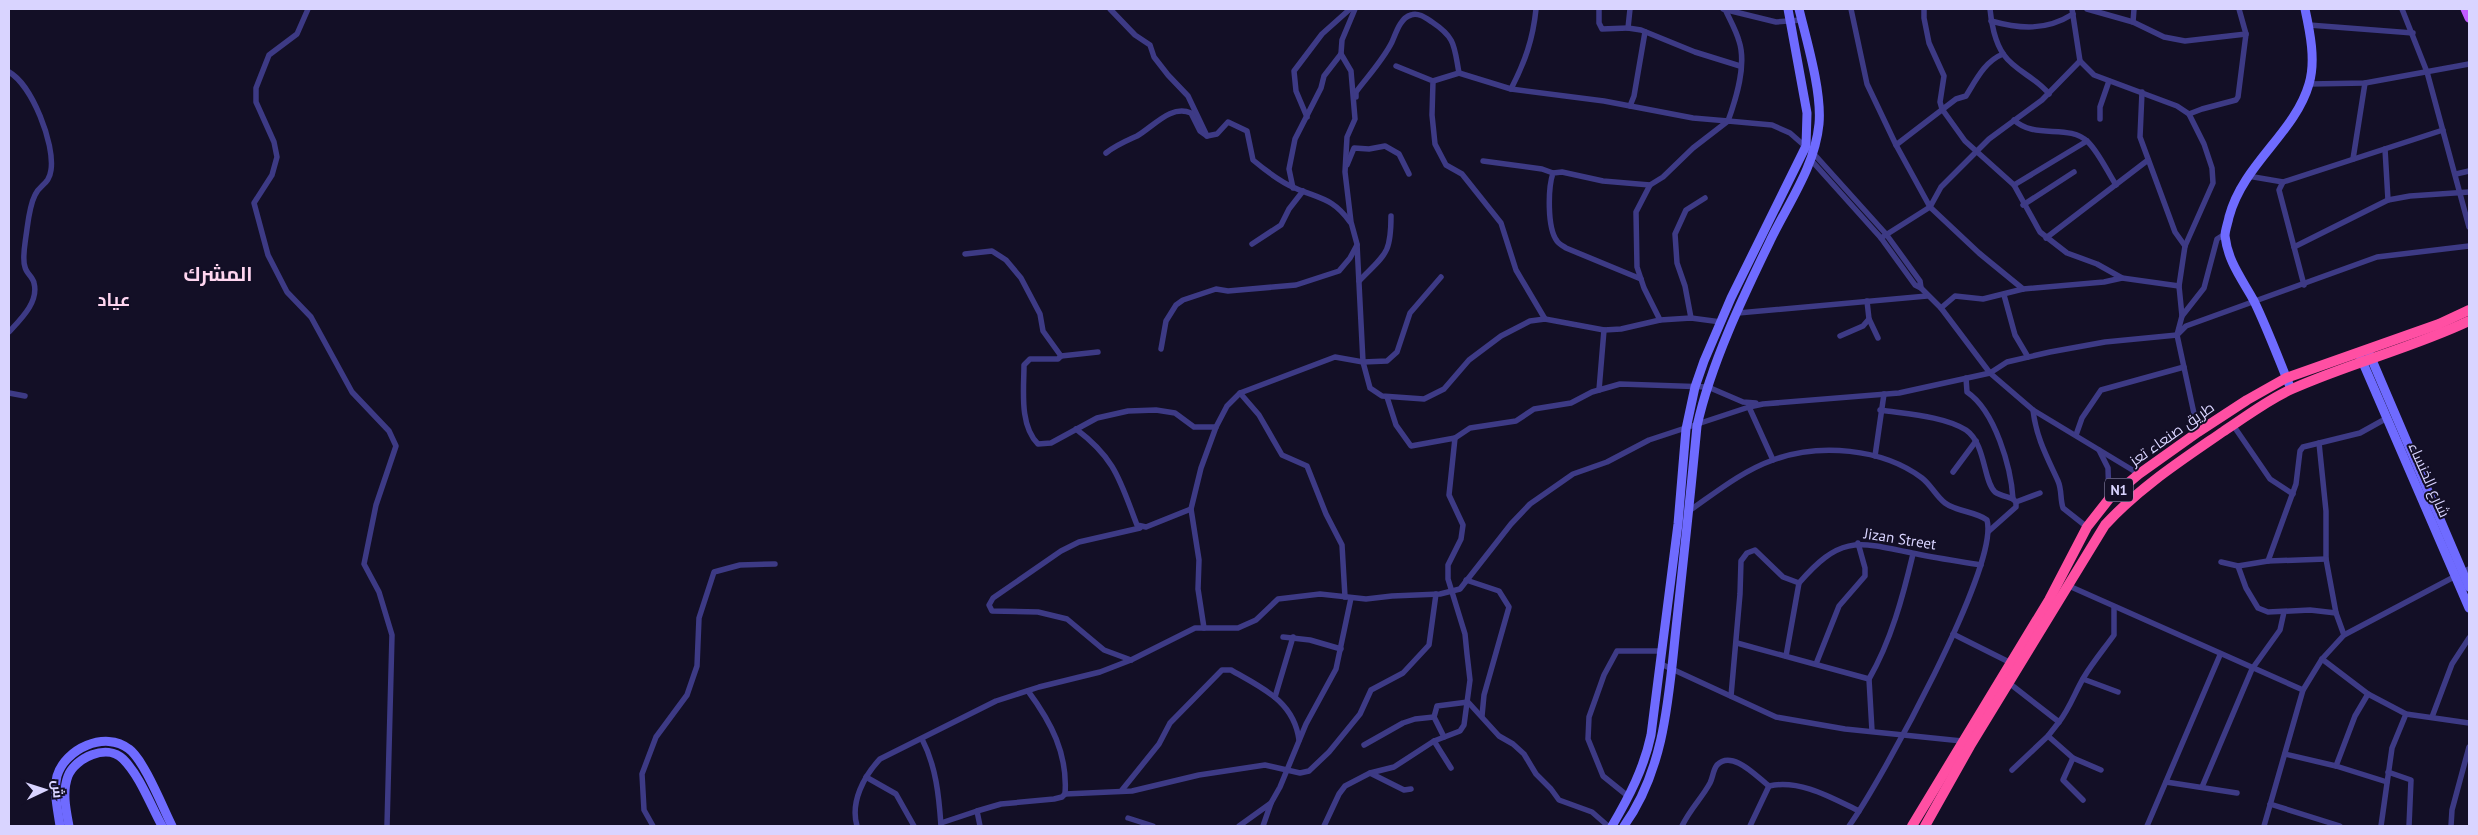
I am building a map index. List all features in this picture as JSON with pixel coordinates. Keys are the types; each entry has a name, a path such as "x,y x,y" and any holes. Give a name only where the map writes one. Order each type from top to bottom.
{"highway":[{"name":"طريق صنعاء تعز","path":"1912,826 2049,600 2087,527 2108,498 2198,432 2247,400 2286,378 2438,324 2469,310"},
{"name":"طريق صنعاء تعز","path":"1925,826 2105,525 2125,503 2162,474 2253,411 2291,389 2443,334 2469,321"},
{"path":"2154,463 2162,474"}],"main road":[{"path":"2465,9 2469,18"}],"street":[{"path":"308,9 297,34 269,55 256,88 256,102 274,142 277,157 272,175 254,203 268,255 287,292 311,316 352,392 389,431 396,446 376,505 364,564 379,592 392,635 388,826"},
{"path":"1110,9 1135,35 1150,46 1154,56 1168,75 1188,96 1208,136"},
{"path":"1307,117 1296,91 1294,71 1322,34 1350,9"},
{"path":"1293,188 1289,169 1290,156 1299,129 1321,88 1324,76 1341,54 1342,40 1354,9"},
{"path":"1511,89 1525,62 1533,35 1536,9"},
{"path":"1599,9 1599,23 1602,29 1628,28 1645,32 1695,52 1740,66"},
{"path":"1628,28 1630,9"},
{"path":"1724,9 1776,22 1802,20"},
{"path":"1483,160 1542,169 1553,173 1562,172 1603,181 1650,185 1664,178 1693,148 1728,121 1738,91 1742,55 1740,42 1724,9"},
{"path":"1612,826 1629,797 1646,756 1663,651 1678,524 1686,429 1695,387 1721,322 1806,146 1807,113 1788,9"},
{"path":"1624,826 1646,787 1662,736 1672,670 1697,426 1708,387 1738,313 1767,248 1812,157 1819,123 1817,94 1799,9"},
{"path":"1851,9 1867,84 1896,145 1930,207 1979,254 2023,289"},
{"path":"1924,9 1924,18 1930,43 1944,76 1940,102 1942,110 1952,126 1976,152 1993,164 2014,184 2023,206 2046,238 2068,253 2098,264 2122,278"},
{"path":"1990,9 1991,21 2003,54 2042,85 2049,94"},
{"path":"2087,9 2133,22 2164,37 2185,41 2246,34"},
{"path":"2133,22 2134,9"},
{"path":"2189,114 2202,108 2236,100 2238,97 2246,34 2238,9"},
{"path":"2291,389 2254,301 2230,261 2225,234 2231,210 2247,176 2289,122 2301,104 2310,84 2312,55 2305,9"},
{"path":"2402,9 2427,72 2469,227"},
{"path":"1991,21 2012,27 2035,28 2051,26 2072,11 2080,61 2094,75 2177,106 2189,114 2204,144 2212,168 2213,183 2191,228 2185,246 2179,286 2182,316 2177,335 2198,432"},
{"path":"1354,109 1356,92 1391,44 1398,28 1408,15 1415,14 1421,16 1447,32 1453,42 1459,73"},
{"path":"2308,25 2413,33"},
{"path":"1630,106 1634,96 1645,32"},
{"path":"1341,54 1351,71 1355,120 1347,137 1344,154 1345,172 1351,222 1357,244 1363,362 1370,388 1382,396 1424,399 1444,389 1469,360 1501,336 1530,321 1545,319 1604,330 1620,329 1660,320 1691,318 1721,322"},
{"path":"1896,145 1956,99 1966,96 1993,58 2003,54"},
{"path":"1880,238 1930,207 1941,187 1976,152 2049,94 2080,61"},
{"path":"2310,84 2365,83 2469,64"},
{"path":"1396,66 1433,81 1459,73 1511,89 1630,106 1693,118 1772,125 1790,133 1806,146 1812,157 1880,238 1915,284 1941,308 1990,373 2033,410 2076,434 2139,474"},
{"path":"9,72 21,81 38,111 50,148 52,169 48,181 36,193 32,202 26,239 24,266 34,282 35,295 31,305 9,332"},
{"path":"2100,119 2100,107 2109,80"},
{"path":"1433,81 1432,115 1435,144 1446,165 1462,174 1501,223 1516,270 1545,319"},
{"path":"2353,159 2365,83"},
{"path":"2142,92 2140,137 2175,232 2185,246"},
{"path":"1106,153 1151,127 1159,119 1178,112 1191,113 1200,131 1208,136 1217,134 1228,122 1248,131 1253,160 1293,188 1330,200 1341,209 1351,222"},
{"path":"2014,120 2026,129 2074,134 2087,141 2116,185"},
{"path":"2247,176 2282,182 2443,130"},
{"path":"2014,184 2087,141"},
{"path":"1345,172 1354,148 1368,149 1385,146 1399,154 1409,174"},
{"path":"2385,149 2388,200"},
{"path":"1812,157 1886,234 1920,281 1921,288"},
{"path":"2046,238 2148,160"},
{"path":"2456,174 2469,171"},
{"path":"2023,206 2074,172"},
{"path":"1553,173 1549,183 1550,209 1553,231 1557,241 1566,248 1641,279"},
{"path":"2282,182 2279,190 2304,285"},
{"path":"1650,185 1636,212 1637,267 1660,320"},
{"path":"1252,244 1281,225 1289,208 1303,191"},
{"path":"2294,247 2388,200 2469,192"},
{"path":"1691,318 1686,286 1677,263 1675,234 1686,210 1705,198"},
{"path":"1359,281 1387,253 1391,236 1391,216"},
{"path":"2182,316 2204,288 2217,239 2225,234"},
{"path":"1161,349 1166,321 1176,305 1183,300 1216,289 1237,291 1296,285 1339,270 1350,258 1357,244"},
{"path":"857,826 856,803 866,778 880,759 996,702 1028,691 1100,672 1131,660 1195,628 1238,628 1256,620 1278,599 1320,594 1366,599 1436,594 1460,589 1511,524 1530,504 1573,474 1607,462 1649,440 1763,404 1899,393 1990,373 2007,362 2028,357 2105,342 2177,335 2186,326 2388,254 2469,246"},
{"path":"965,254 992,251 1006,260 1021,278 1040,314 1044,330 1061,356"},
{"path":"1204,628 1198,590 1199,560 1191,509 1201,468 1216,427 1227,406 1240,393 1335,357 1363,362 1386,361 1396,352 1410,313 1441,277"},
{"path":"1941,308 1955,296 1983,299 2023,289 2104,282 2122,278 2179,286"},
{"path":"2004,295 2015,335 2028,357"},
{"path":"1738,313 1927,296"},
{"path":"1867,301 1869,319 1878,338"},
{"path":"1840,336 1863,326 1869,319"},
{"path":"1599,390 1604,330"},
{"name":"شارع الخنساء","path":"2362,350 2469,587"},
{"path":"1098,352 1061,356 1058,359 1025,361 1024,396 1027,426 1032,438 1038,444 1047,445 1097,418 1128,411 1156,410 1174,413 1194,426 1216,427"},
{"name":"شارع الخنساء","path":"2368,361 2387,418 2463,573 2469,608"},
{"path":"2076,434 2082,418 2101,390 2184,367"},
{"path":"1966,378 1967,392 1973,396 1990,420 2005,454 2016,507 1989,530"},
{"path":"1387,397 1396,425 1410,446 1455,438 1470,428 1516,421 1534,409 1571,403 1599,390 1620,384 1708,387 1743,402 1763,404"},
{"path":"9,393 25,396"},
{"path":"1240,393 1260,415 1282,455 1307,466 1326,514 1342,545 1348,598 1341,649 1336,669 1298,740 1263,826"},
{"path":"1875,456 1880,410 1884,394"},
{"path":"1749,407 1774,460"},
{"path":"1880,410 1923,416 1966,431 1976,441 1995,492 2014,500 2040,493"},
{"path":"2033,410 2035,427 2058,482 2063,508 2087,527"},
{"path":"2268,561 2293,494 2300,451 2309,444 2360,433 2387,418"},
{"path":"2233,426 2270,479 2293,494"},
{"path":"1076,430 1097,445 1109,459 1122,484 1137,525 1140,528"},
{"path":"1324,826 1339,794 1345,786 1370,773 1394,767 1434,741 1460,731 1464,725 1470,680 1466,641 1448,579 1448,565 1461,539 1463,525 1449,496 1455,438"},
{"path":"1953,472 1976,441"},
{"path":"2320,443 2326,511 2326,559 2336,613 2344,635"},
{"path":"2098,448 2108,468 2108,498"},
{"path":"1689,512 1745,473 1774,460 1830,450 1875,456 1888,460 1922,478 1946,504 1981,516 1987,520 1989,530 1981,565 1953,634 1903,734 1859,812 1849,826"},
{"path":"1131,660 1104,650 1067,619 1038,612 992,611 989,605 992,598 1061,551 1079,542 1140,528 1191,509"},
{"path":"1816,664 1839,606 1865,576 1865,568 1858,544"},
{"name":"Jizan Street","path":"1799,583 1817,562 1846,546 1858,544 1874,544 1913,554 1981,565"},
{"path":"1731,696 1737,643 1741,561 1747,553 1755,550 1783,577 1799,583 1786,656"},
{"path":"1872,731 1869,679 1879,663 1901,600 1913,554"},
{"path":"2221,562 2238,566 2268,561 2326,559"},
{"path":"653,826 644,810 642,774 656,737 687,695 697,666 699,618 714,572 740,565 775,564"},
{"path":"2238,566 2246,588 2258,608 2268,612 2310,610 2336,613"},
{"path":"2264,826 2303,690 2322,659 2344,635 2463,573"},
{"path":"1466,580 1499,591 1509,607 1484,694 1482,716"},
{"path":"2069,586 2220,655 2303,690"},
{"path":"922,739 930,754 941,824 1001,804 1054,799 1065,794 1132,791 1199,775 1265,766 1300,773 1309,771 1329,752 1360,714 1371,690 1403,673 1429,645 1436,594"},
{"path":"2012,770 2048,736 2069,709 2083,678 2097,656 2114,635 2114,607"},
{"path":"2202,787 2252,669 2280,630 2284,612"},
{"path":"1953,634 2011,663"},
{"path":"1283,636 1341,649"},
{"path":"1275,697 1293,637"},
{"path":"2432,717 2452,664 2469,638"},
{"path":"1737,643 1869,679"},
{"path":"1629,797 1603,776 1588,739 1590,717 1604,675 1617,651 1663,651"},
{"path":"2147,826 2220,655"},
{"path":"2322,659 2368,694 2406,714 2469,723"},
{"path":"1661,664 1776,717 1872,731 1962,741"},
{"path":"1122,790 1159,744 1170,724 1222,670 1231,670 1275,697 1292,714 1297,726 1298,740"},
{"path":"2083,678 2118,692"},
{"path":"2009,684 2058,722"},
{"path":"1028,691 1044,713 1055,735 1063,758 1065,794"},
{"path":"2336,766 2355,716 2368,694"},
{"path":"1444,737 1434,717 1437,706 1468,702 1499,736 1513,744 1524,754 1536,774 1559,800 1592,812 1608,826"},
{"path":"2381,826 2392,748 2406,714"},
{"path":"1364,745 1403,723 1414,719 1434,717"},
{"path":"2048,736 2074,758 2101,770"},
{"path":"60,826 57,804 57,778 63,763 77,750 95,743 110,741 129,749 139,762 172,826"},
{"path":"1434,741 1451,768"},
{"path":"2450,826 2452,810 2469,747"},
{"path":"69,826 64,797 68,776 83,759 96,753 107,752 121,757 129,767 162,826"},
{"path":"2285,754 2336,766 2387,782"},
{"path":"2074,758 2063,780 2083,800"},
{"path":"1682,826 1695,802 1710,783 1716,767 1723,760 1729,759 1737,762 1770,786"},
{"path":"2388,772 2411,780 2409,826"},
{"path":"1370,773 1404,790 1411,789"},
{"path":"866,778 896,794 914,826"},
{"path":"2166,782 2236,793"},
{"path":"1750,826 1770,786 1782,783 1797,785 1859,812"},
{"path":"1239,826 1271,803"},
{"path":"2270,804 2340,826"},
{"path":"978,811 980,826"},
{"path":"1128,818 1153,826"}],"district":[{"name":"المشرك","path":"218,274"},
{"name":"عياد","path":"114,300"}]}
